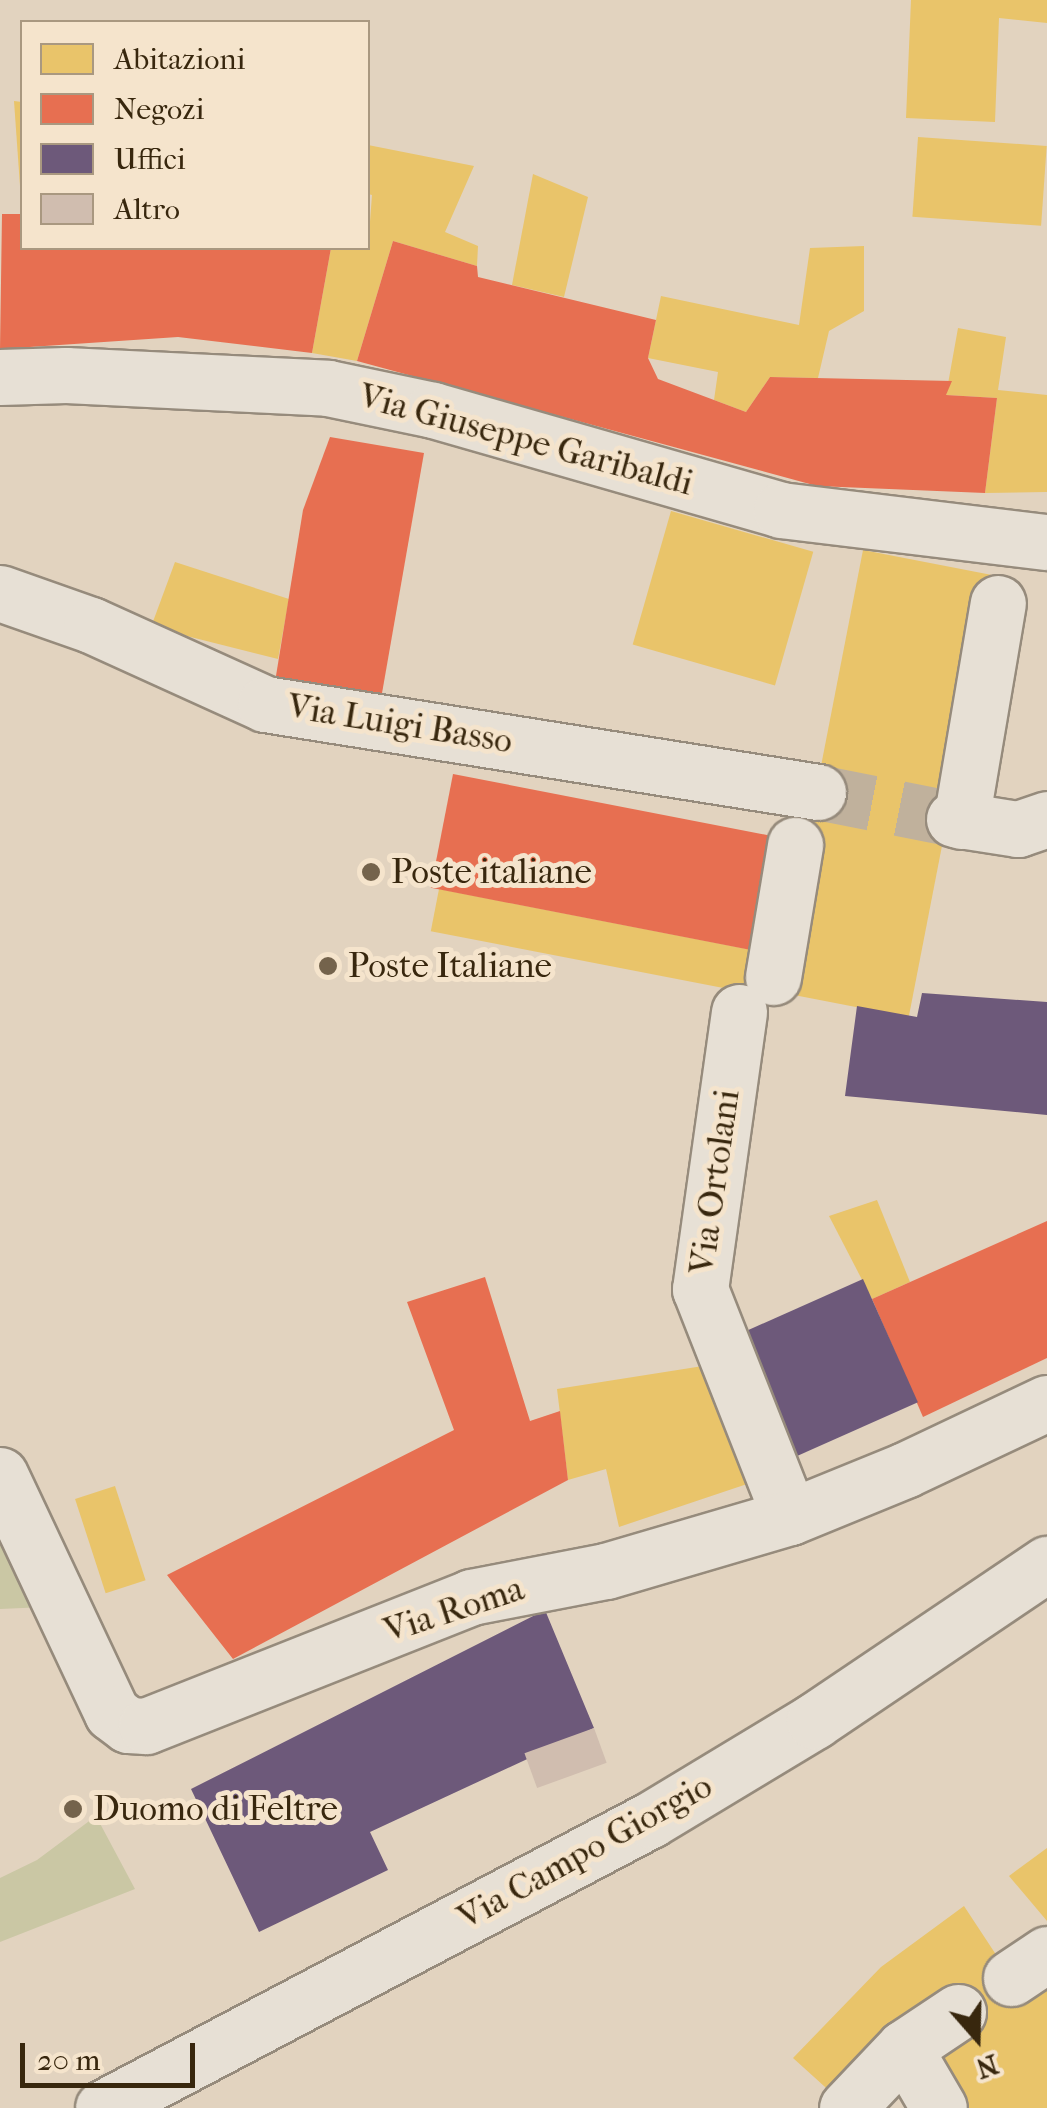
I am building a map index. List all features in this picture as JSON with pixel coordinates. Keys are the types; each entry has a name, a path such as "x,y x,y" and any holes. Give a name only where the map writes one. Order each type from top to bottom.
{"street":[{"name":"Via Giuseppe Garibaldi","path":"0,376 66,375 328,388 433,410 781,510 1047,542"},
{"name":"Via Luigi Basso","path":"0,593 92,625 266,704 818,792"},
{"path":"998,603 957,820 1018,829 1047,819"},
{"name":"Via Ortolani","path":"790,1517 700,1289 756,994 794,845"},
{"name":"Via Roma","path":"0,1475 112,1713 128,1725 146,1726 471,1596 606,1571 790,1517 905,1470 1047,1403"},
{"name":"Via Campo Giorgio","path":"103,2108 650,1820 814,1721 1047,1564"},
{"path":"847,2108 904,2048 958,2012"},
{"path":"904,2048 939,2108"}],"shaded area":[{"path":"0,1511 45,1607 0,1609"},
{"path":"96,1816 135,1889 0,1942 0,1878 37,1860"}],"building: Abitazioni":[{"path":"911,0 1047,0 1047,23 999,18 995,122 906,118"},
{"path":"14,101 20,102 20,186"},
{"path":"918,137 1047,146 1041,226 912,217"},
{"path":"370,145 474,166 445,232 478,246 477,266 393,241 357,361 312,353 331,250 370,250"},
{"path":"533,174 588,197 564,297 512,285"},
{"path":"864,246 864,311 829,331 818,378 770,377 746,412 714,400 718,372 648,358 661,296 799,325 810,248"},
{"path":"958,328 1006,337 998,390 1047,395 1047,492 985,493 997,398 946,395"},
{"path":"671,511 813,552 775,685 633,645"},
{"path":"863,550 995,576 909,1017 777,992"},
{"path":"175,562 289,599 278,659 151,627"},
{"path":"439,889 760,951 752,994 431,931"},
{"path":"877,1200 910,1282 872,1299 829,1216"},
{"path":"722,1363 762,1479 619,1527 606,1469 568,1480 557,1389"},
{"path":"115,1486 146,1580 106,1593 75,1499"},
{"path":"1047,1848 1047,1921 1009,1876"},
{"path":"964,1906 1014,1982 1047,1962 1047,2108 945,2108 891,2050 845,2105 793,2058 881,1967"}],"building: Negozi":[{"path":"2,214 20,214 20,250 331,250 312,353 178,337 0,349"},
{"path":"393,241 477,266 478,277 656,320 648,358 658,379 746,412 770,377 952,381 946,395 997,398 985,493 817,486 357,361"},
{"path":"330,437 424,453 381,699 275,682 303,510"},
{"path":"453,774 781,838 759,952 431,888"},
{"path":"1047,1221 1047,1358 923,1417 872,1299"},
{"path":"485,1277 530,1421 560,1411 568,1480 233,1659 167,1575 454,1430 407,1302"}],"building: Uffici":[{"path":"922,993 1047,1002 1047,1115 845,1096 857,1006 917,1017"},
{"path":"863,1279 918,1402 791,1459 736,1336"},
{"path":"545,1610 594,1728 370,1832 388,1870 259,1932 191,1789"}],"building: Altro":[{"path":"594,1728 607,1763 537,1788 524,1753"}],"tunnel":[{"path":"818,792 954,819"}],"place":[{"name":"Poste italiane","path":"371,872"},
{"name":"Poste Italiane","path":"328,966"},
{"name":"Duomo di Feltre","path":"73,1809"}]}
